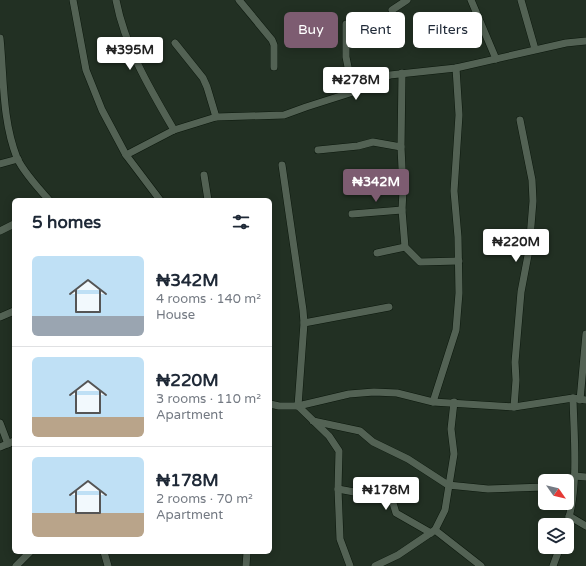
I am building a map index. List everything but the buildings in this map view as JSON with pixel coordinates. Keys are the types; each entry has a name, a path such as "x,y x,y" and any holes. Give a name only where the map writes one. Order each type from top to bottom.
{"street":[{"path":"73,0 86,70 102,110 126,154 159,198"},
{"path":"116,0 120,20 143,77 174,130"},
{"path":"239,0 272,40 274,45 274,67"},
{"path":"392,10 407,0"},
{"path":"471,0 496,59"},
{"path":"521,0 536,49"},
{"path":"0,38 1,77 8,123 18,159 31,179 47,198"},
{"path":"126,154 174,130 216,117 284,115 353,92 390,75 456,68 536,49 586,41"},
{"path":"175,43 203,78 216,117"},
{"path":"346,48 346,57 353,92"},
{"path":"433,402 456,330 459,293 458,237 454,186 460,115 456,68"},
{"path":"402,73 402,210 405,247 420,262 459,261"},
{"path":"514,407 516,380 515,362 521,292 529,250 533,201 532,180 520,120"},
{"path":"318,150 358,146 373,142 401,147"},
{"path":"0,164 18,159"},
{"path":"282,165 304,323 298,406 330,436 339,451 338,489 340,539 350,566"},
{"path":"204,175 208,198"},
{"path":"352,214 402,210"},
{"path":"0,231 12,225"},
{"path":"377,253 405,247"},
{"path":"304,323 390,307"},
{"path":"0,317 12,312"},
{"path":"586,334 574,476 586,477"},
{"path":"272,404 298,406 349,394 374,392 397,393 433,402 454,402 514,407 580,399"},
{"path":"375,566 398,555 433,531 445,510 454,454 451,429 454,402"},
{"path":"313,421 360,431 373,442 408,459 448,485 488,489 538,487"},
{"path":"0,423 11,442 0,447"},
{"path":"338,489 381,497 393,503 396,514 433,531 481,566"},
{"path":"570,510 570,516 586,526"},
{"path":"16,566 28,554"},
{"path":"105,554 108,566"},
{"path":"246,566 247,554"},
{"path":"553,566 557,554"}]}
